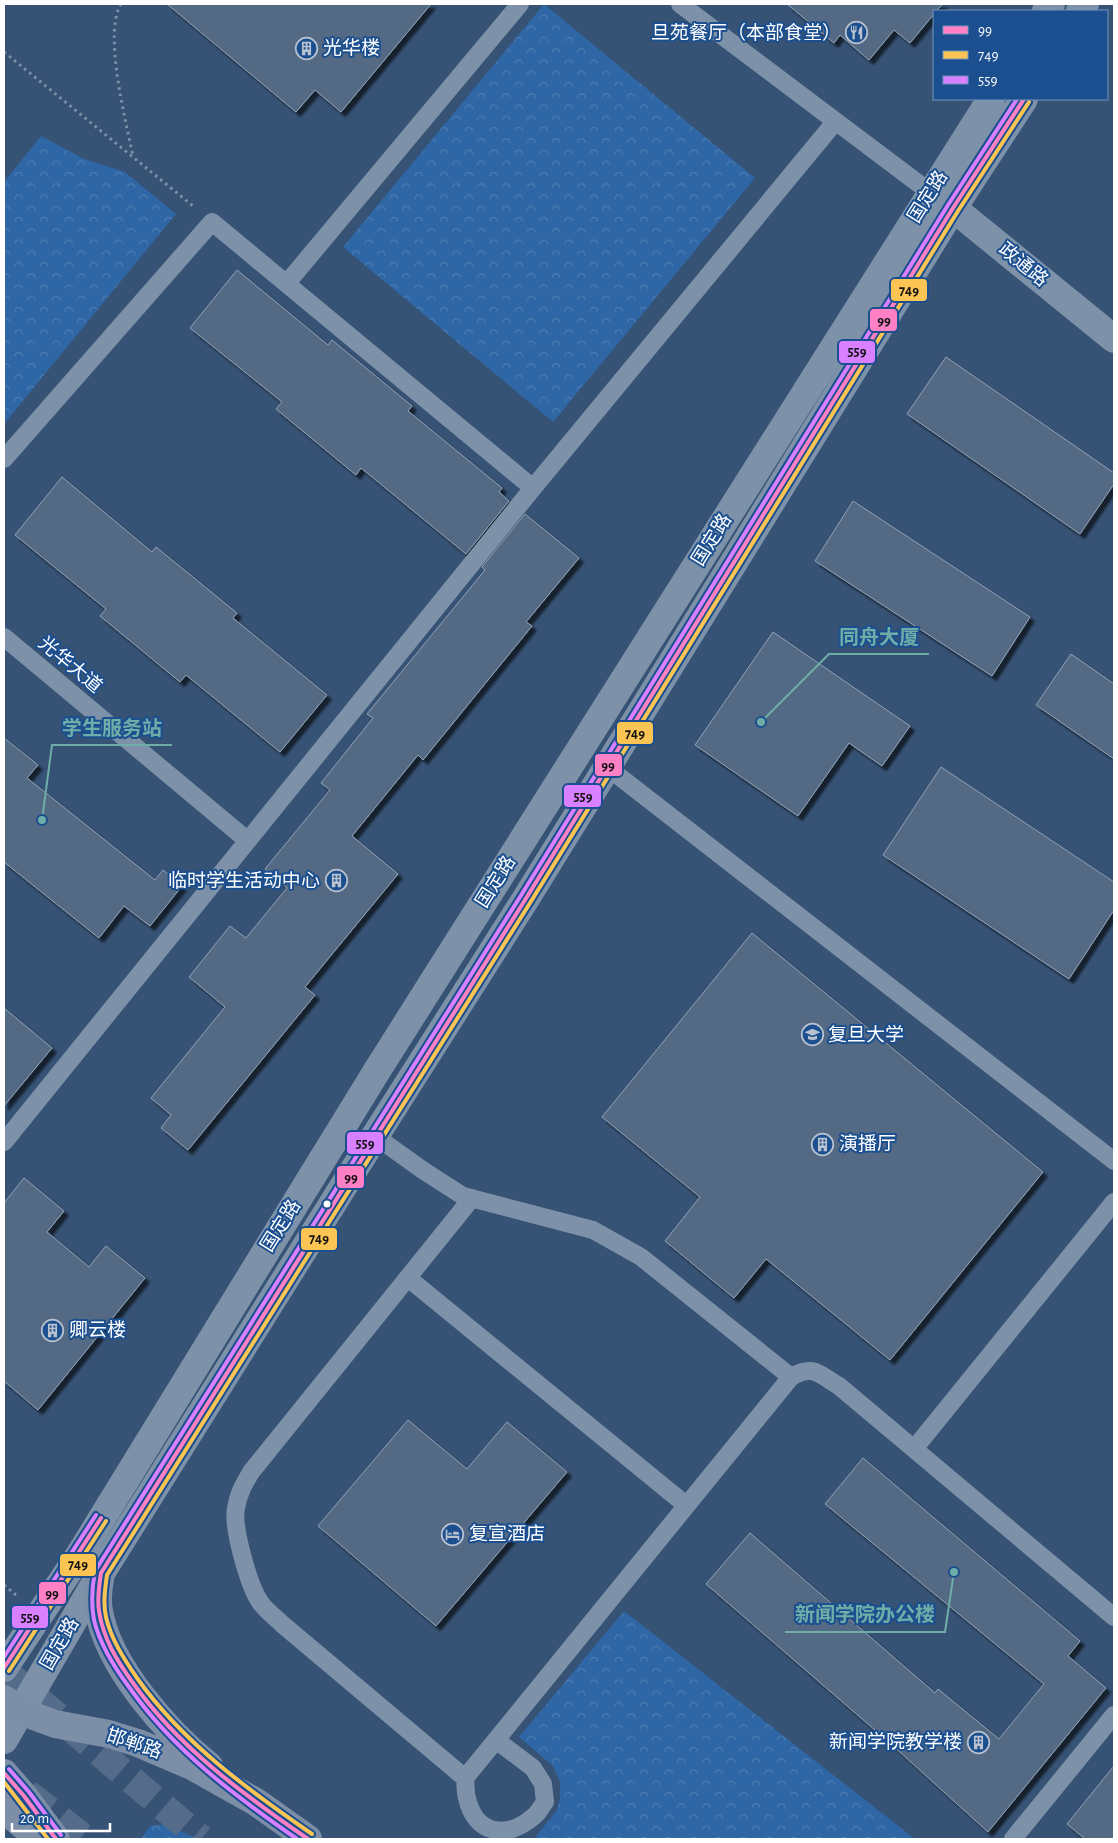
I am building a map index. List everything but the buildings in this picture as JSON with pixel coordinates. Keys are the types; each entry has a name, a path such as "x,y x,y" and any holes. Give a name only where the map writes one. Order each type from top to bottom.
{"main road":[{"path":"101,1573 98,1611 116,1658 133,1684 172,1731 196,1756 256,1802"},
{"name":"邯郸路","path":"12,1705 54,1724 109,1734 138,1743 192,1766 256,1802 308,1839"},
{"path":"4,1773 56,1839"},
{"path":"4,1809 38,1839"}],"street":[{"name":"国定路","path":"4,1740 12,1705 101,1573 525,900 606,766 942,200 991,100"},
{"name":"国定路","path":"4,1668 80,1554 394,1044 942,200 1023,100"},
{"name":"政通路","path":"942,200 1114,339"}],"lane":[{"path":"287,283 520,4"},
{"path":"680,4 942,200"},
{"path":"4,1142 533,488 836,122"},
{"path":"4,459 212,222 533,488"},
{"name":"光华大道","path":"4,637 247,840"},
{"path":"606,766 1114,1161"},
{"path":"375,1136 441,1183 463,1196 593,1230 641,1257 791,1377"},
{"path":"472,1198 251,1472 240,1492 235,1510 239,1541 254,1592 261,1604 282,1624 465,1778 467,1798 473,1813 482,1825 497,1835 515,1828 533,1817 545,1802 543,1784 533,1768 496,1740"},
{"path":"914,1449 1114,1202"},
{"path":"408,1278 686,1505"},
{"path":"465,1778 791,1377 802,1370 815,1372 839,1386 1114,1617"},
{"path":"1013,1839 1114,1714"}],"path":[{"path":"121,4 114,25 118,84 133,157"},
{"path":"4,52 212,222"}],"green space":[{"path":"544,4 755,178 553,422 343,247"},
{"path":"41,136 84,159 125,172 176,214 4,424 4,182"},
{"path":"624,1611 915,1839 534,1839 557,1810 560,1798 560,1782 553,1766 519,1737"},
{"path":"165,1824 198,1839 141,1839 150,1826"}],"tunnel":[{"path":"4,1671 201,1839"},
{"path":"27,1793 85,1839"}],"transit line":[{"name":"559","path":"297,1839 228,1789 185,1751 146,1710 118,1672 100,1638 94,1620 92,1602 95,1571 520,897 948,205 1016,100"},
{"name":"99","path":"308,1839 260,1805 213,1768 191,1749 151,1707 122,1666 104,1631 98,1601 101,1573 525,900 953,208 1023,100"},
{"name":"749","path":"312,1834 217,1764 155,1702 127,1664 111,1633 105,1606 107,1575 530,903 958,211 1029,102"},
{"name":"559","path":"4,1657 96,1515"},
{"name":"99","path":"4,1668 101,1518"},
{"name":"749","path":"9,1671 106,1521"},
{"name":"559","path":"9,1769 61,1835"},
{"name":"99","path":"4,1773 56,1839"},
{"name":"749","path":"4,1782 48,1839"}],"place":[{"name":"旦苑餐厅（本部食堂）","path":"857,33"},
{"name":"光华楼","path":"307,48"},
{"name":"同舟大厦","path":"761,722"},
{"name":"学生服务站","path":"42,820"},
{"name":"临时学生活动中心","path":"336,881"},
{"name":"复旦大学","path":"812,1035"},
{"name":"演播厅","path":"823,1144"},
{"name":"卿云楼","path":"53,1330"},
{"name":"复宣酒店","path":"453,1534"},
{"name":"新闻学院办公楼","path":"954,1572"},
{"name":"新闻学院教学楼","path":"978,1742"}]}
